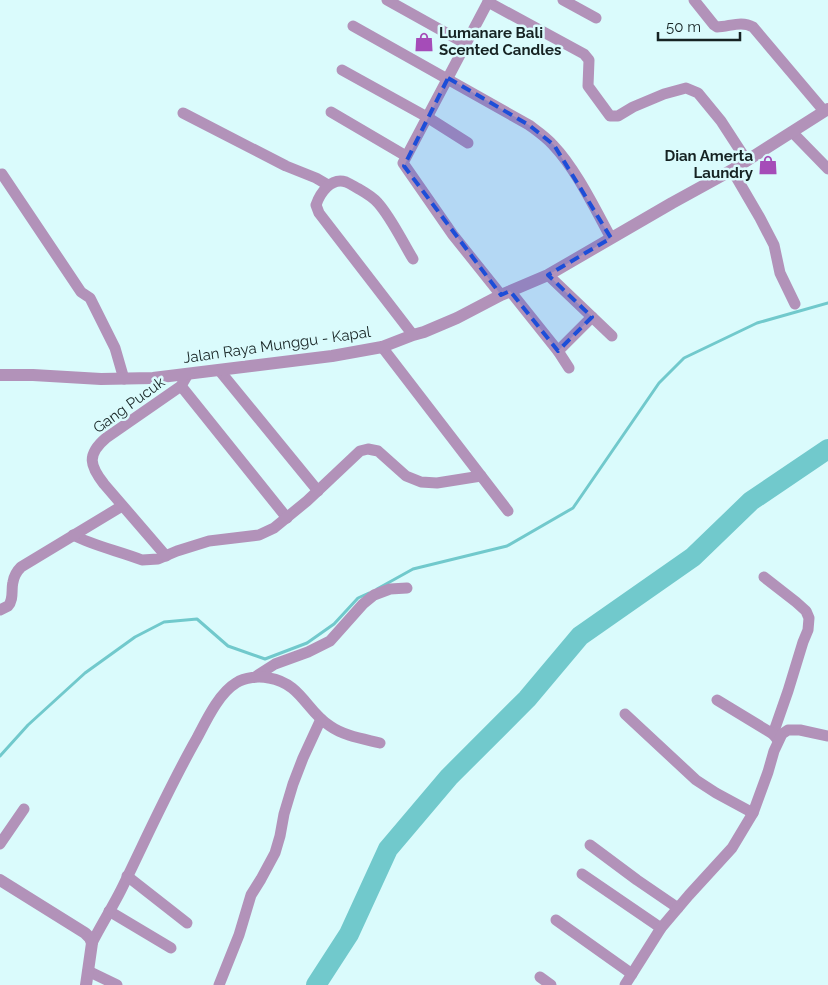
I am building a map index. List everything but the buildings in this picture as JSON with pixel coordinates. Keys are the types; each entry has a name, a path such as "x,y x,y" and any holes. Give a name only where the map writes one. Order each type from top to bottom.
{"street":[{"path":"387,0 466,44"},
{"path":"563,0 596,18"},
{"path":"694,0 704,5 714,26 742,23 753,27 826,110"},
{"path":"405,160 486,2 584,54 589,60 588,86 608,115 618,116 633,107 664,94 686,88 698,93 721,121 747,161"},
{"path":"353,26 448,78 539,132 554,145 572,169 611,238"},
{"path":"342,70 427,117 468,144"},
{"name":"Jalan Raya Munggu - Kapal","path":"0,375 101,379 153,378 332,356 382,347 457,318 506,293 548,275 732,170 826,110"},
{"path":"331,112 405,160 453,235 558,351 569,368"},
{"path":"183,113 286,166 328,185"},
{"path":"792,132 828,169"},
{"path":"732,170 774,245 780,273 795,304"},
{"path":"2,174 81,292 90,298 114,348 124,379"},
{"path":"413,259 384,210 377,202 346,182 335,182 328,185 317,201 316,209 413,335"},
{"path":"548,275 612,336"},
{"path":"558,351 592,317"},
{"path":"382,347 508,512"},
{"path":"220,370 318,491"},
{"name":"Gang Pucuk","path":"166,556 95,472 92,455 98,445 106,438 181,386 188,374"},
{"path":"181,386 288,518"},
{"path":"73,535 142,560 158,559 209,541 258,535 274,528 288,518 360,451 378,451 406,476 421,482 437,483 481,476"},
{"path":"0,610 7,607 10,603 16,571 122,506"},
{"path":"625,985 661,928 732,848 753,813 788,691 808,630 809,618 806,611 796,602 764,578"},
{"path":"86,985 92,943 179,769 222,696 236,682 255,677 275,664 308,652 330,641 363,604 374,595 390,589 406,588"},
{"path":"255,677 270,678 283,682 293,688 321,720 336,729 380,742"},
{"path":"717,700 776,737"},
{"path":"625,714 696,780 716,794 753,813"},
{"path":"219,985 239,935 251,894 275,853 292,784 321,720"},
{"path":"776,737 788,730 800,730 828,736"},
{"path":"0,844 24,809"},
{"path":"590,845 678,908"},
{"path":"582,874 661,928"},
{"path":"127,876 187,922"},
{"path":"0,880 85,933 92,943"},
{"path":"109,911 171,948"},
{"path":"556,920 632,974"},
{"path":"88,971 118,985"},
{"path":"540,977 551,985"}],"highlighted area":[{"path":"448,78 529,125 554,145 611,238 548,275 592,317 558,351 510,291 501,295 404,166"}],"waterway":[{"path":"377,589 413,569 507,546 573,508 659,383 684,358 757,323 828,303"},
{"path":"316,985 349,934 388,849 449,777 527,699 580,636 693,557 751,501 828,449"},
{"path":"0,756 28,725 85,673 135,637 164,622 197,619 228,646 265,659 307,643 334,624 358,598 369,593"}],"place":[{"name":"Lumanare Bali Scented Candles","path":"424,42"},
{"name":"Dian Amerta Laundry","path":"768,165"}]}
